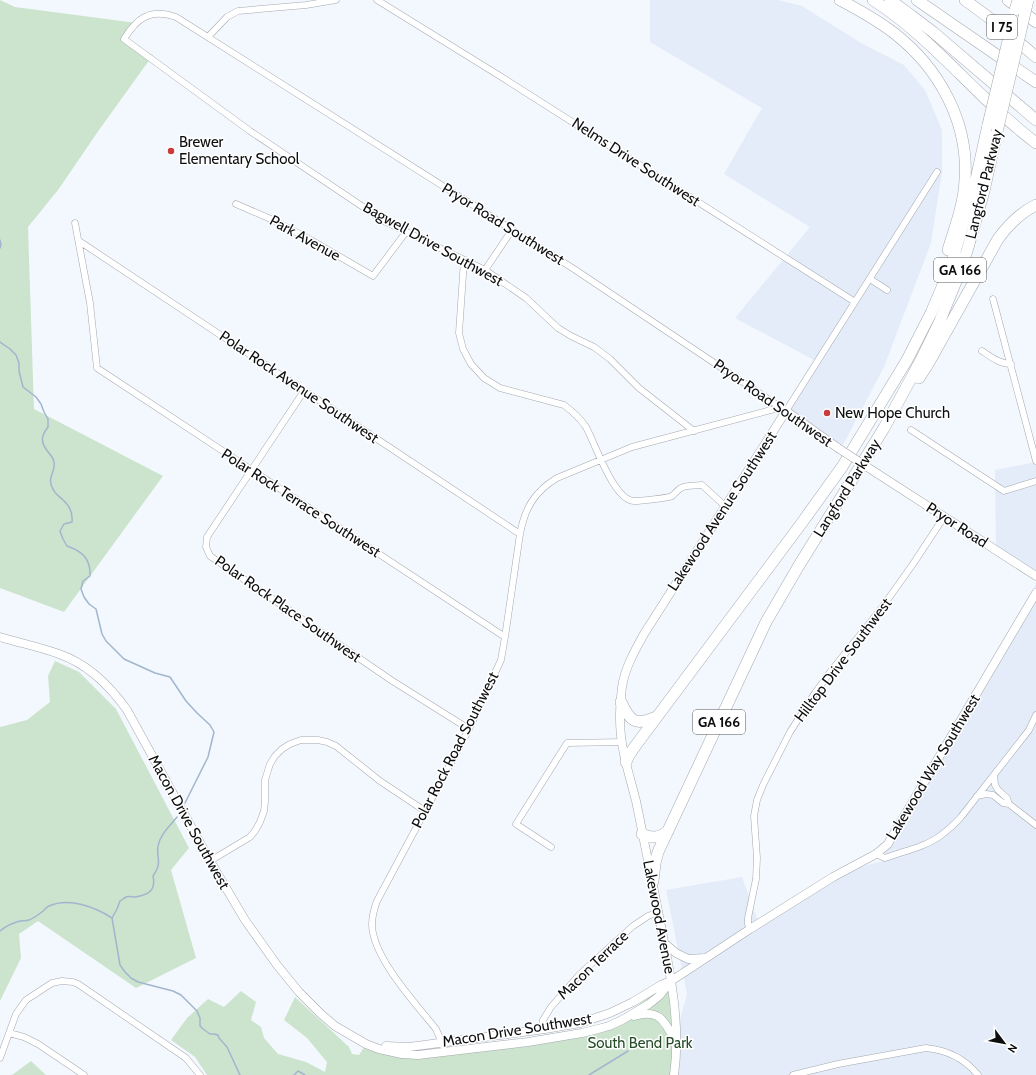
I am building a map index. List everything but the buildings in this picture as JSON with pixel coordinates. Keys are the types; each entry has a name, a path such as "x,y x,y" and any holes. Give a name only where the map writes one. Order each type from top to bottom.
{"highway":[{"path":"840,0 895,33 927,65 939,80 949,97 962,134 965,158 965,180 958,216 948,252 907,360"},
{"path":"873,0 906,24 994,107 1036,143"},
{"path":"890,0 933,32 1036,120"},
{"path":"918,0 1036,82"},
{"name":"I 75","path":"965,0 999,25 1036,57"},
{"name":"I 75","path":"1008,0 1036,22"},
{"name":"Langford Parkway","path":"668,830 766,622 798,567 884,428 921,360 945,310 976,221 1028,0"},
{"name":"Langford Parkway","path":"626,762 629,755 657,716 802,524 842,467 907,360 931,313 946,278 954,254 975,184 1016,3"},
{"path":"884,428 928,364 998,239 1015,219 1036,205"},
{"path":"621,702 628,716 637,722 647,721 657,716"},
{"path":"642,834 655,838 662,836 668,830"},
{"name":"GA 166","path":"653,881 657,855 668,830"}],"street":[{"path":"208,37 227,17 238,11 306,5 336,0"},
{"name":"Nelms Drive Southwest","path":"377,0 500,76 855,302"},
{"name":"Pryor Road Southwest","path":"124,39 132,27 139,20 148,15 159,13 176,17 574,269 784,409 838,448 878,474"},
{"name":"Bagwell Drive Southwest","path":"124,39 250,131 384,221 485,270 526,298 558,328 594,347 610,359 640,388 694,431"},
{"name":"Lakewood Avenue Southwest","path":"626,762 622,742 622,688 628,666 634,652 784,409 870,279 937,172"},
{"name":"Park Avenue","path":"236,204 273,220 373,276 406,232"},
{"path":"75,223 79,241"},
{"path":"485,270 512,230"},
{"name":"Polar Rock Terrace Southwest","path":"79,241 90,303 97,368 505,637"},
{"name":"Polar Rock Avenue Southwest","path":"79,241 520,534"},
{"path":"464,260 459,333 463,349 471,364 484,378 500,388 564,405 568,408 586,427 601,460 616,487 624,496 633,502 671,497 682,487 702,486 725,506"},
{"path":"870,279 888,290"},
{"path":"993,299 1036,461"},
{"path":"982,351 1000,362 1011,364"},
{"name":"Polar Rock Place Southwest","path":"304,391 207,537 206,547 210,556 391,680 469,729"},
{"name":"Polar Rock Road Southwest","path":"443,1052 436,1029 396,979 386,964 376,943 372,926 373,913 377,901 469,729 501,660 520,534 527,509 533,498 557,478 632,447 784,409"},
{"path":"911,430 1004,491 1036,481"},
{"name":"Pryor Road","path":"878,474 1036,576"},
{"name":"Hilltop Drive Southwest","path":"750,929 748,918 756,879 757,858 754,816 757,800 763,785 790,732 814,693 881,609 944,517"},
{"name":"Lakewood Way Southwest","path":"671,981 833,877 876,854 888,844 1036,593"},
{"name":"Macon Drive Southwest","path":"0,637 64,656 86,668 109,687 127,710 245,920 277,965 299,992 334,1026 346,1034 358,1039 391,1047 409,1047 540,1030 580,1023 610,1013 671,981"},
{"path":"876,854 886,858 929,842 951,828 1029,730 1036,715"},
{"path":"210,860 250,837 255,831 264,811 265,780 270,764 282,749 301,740 318,740 336,746 380,781 425,811"},
{"path":"552,847 516,824 567,743 622,742"},
{"name":"Lakewood Avenue","path":"626,762 633,787 653,881 671,981 676,1042 674,1075"},
{"path":"994,774 995,785 1007,798 1009,804"},
{"path":"977,796 993,795 1003,803 1009,804 1036,825"},
{"name":"Macon Terrace","path":"540,1030 543,1020 551,1008 580,974 633,926 648,916 658,912"},
{"path":"664,943 676,953 688,959 706,958"},
{"path":"0,1058 16,1014 26,1000 52,983 62,981 78,984 186,1058 200,1075"},
{"name":"Macon Drive Southwest","path":"358,1039 379,1049 402,1054 418,1055 528,1042 582,1033 609,1026 622,1020 659,996 671,981"},
{"path":"622,1020 642,1014 650,1013 655,1015 661,1018 665,1023 676,1042"},
{"path":"9,1033 24,1037 38,1044 84,1075"},
{"path":"793,1075 838,1064 926,1048 938,1049 950,1053 975,1070 978,1075"}],"shaded area":[{"path":"650,0 778,0 802,6 861,43 904,65 925,90 942,130 942,172 931,243 884,367 843,445 782,411 814,360 735,318 810,227 724,174 762,108 650,42"},
{"path":"1036,462 1036,576 996,550 995,470"},
{"path":"1036,584 1036,1075 669,1075 674,1041 687,994 666,890 742,877 758,921 833,875 882,861 904,808"}],"green space":[{"path":"0,0 15,7 133,22 125,42 153,55 58,190 28,227 34,409 163,476 64,612 0,588"},
{"path":"55,661 79,672 116,709 189,848 171,870 196,958 136,988 38,921 19,934 21,958 0,1001 0,727 27,720 50,702 48,676"},
{"name":"South Bend Park","path":"671,981 673,1075 207,1075 195,1057 171,1040 187,1018 208,999 224,1007 241,991 256,1002 251,1020 261,1027 264,1038 278,1054 306,1062 325,1072 327,1062 307,1038 284,1020 295,997 349,1047 352,1054 359,1055 366,1044 443,1053 609,1026"},
{"path":"31,1061 46,1075 12,1075"}],"waterway":[{"path":"0,240 0,248"},
{"path":"0,342 16,355 19,363 19,371 23,387 36,397 48,419 48,427 43,435 42,441 54,462 54,469 50,481 55,492 68,505 72,516 72,522 64,524 60,531 67,546 77,550 87,560 90,576 83,581 81,589 89,604 96,609 102,634 106,641 124,659 155,673 170,677 186,701 210,725 214,732 208,757 185,803"},
{"path":"112,918 120,901 125,897 144,895 152,888 154,881 153,876 158,867 159,842 163,834 177,817"},
{"path":"0,931 14,923 33,918 47,907 57,903 82,904 98,910 112,918"},
{"path":"112,918 120,965 125,972 138,982 173,991 181,995 197,1011 200,1018 200,1026 210,1034 218,1035 227,1047 240,1075"},
{"path":"589,1075 628,1051"},
{"path":"294,1075 298,1071 305,1075"}],"place":[{"name":"Brewer Elementary School","path":"171,151"},
{"name":"New Hope Church","path":"827,413"}]}
